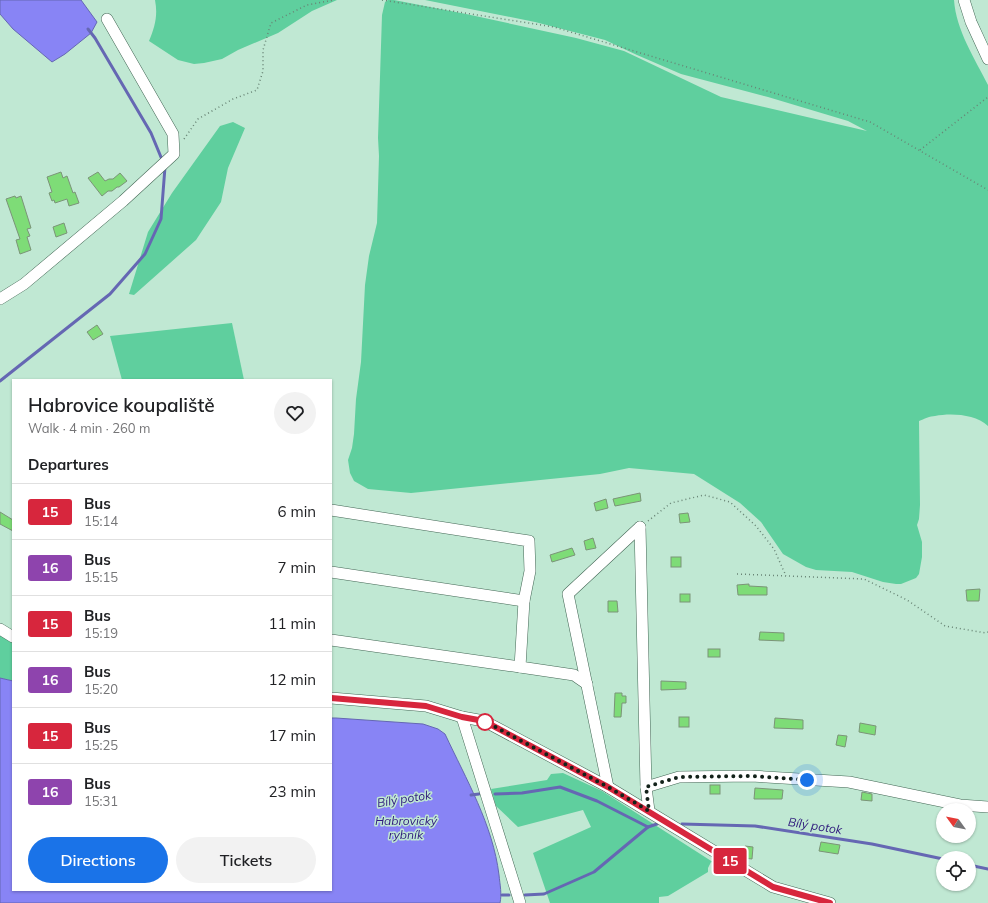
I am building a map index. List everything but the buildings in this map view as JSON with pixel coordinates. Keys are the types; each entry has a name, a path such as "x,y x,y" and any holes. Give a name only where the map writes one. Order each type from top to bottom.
{"street":[{"path":"964,0 971,22 988,59"},
{"path":"0,299 24,284 123,201 174,154 174,134 107,19"},
{"path":"332,510 529,541 530,571 524,602 520,667"},
{"path":"608,787 568,594 640,527"},
{"path":"640,527 646,787 649,811"},
{"path":"332,572 524,602"},
{"path":"0,629 12,636"},
{"path":"332,640 574,675 587,684"},
{"path":"332,698 426,706 462,717 484,721 608,787 773,887 830,903"},
{"path":"462,717 520,903"},
{"path":"646,787 679,777 751,776 849,782 960,805 988,807"}],"path":[{"path":"174,154 198,119 233,99 257,90 263,71 263,50 271,23 307,5 334,0"},
{"path":"382,0 554,27 870,122 988,190"},
{"path":"920,150 988,97"},
{"path":"640,527 671,503 704,495 730,502 756,526 774,549 786,576"},
{"path":"737,574 864,579 907,600 945,626 986,633 988,632"}],"green space":[{"path":"155,0 337,0 312,11 278,33 238,50 222,59 194,64 178,60 149,41 155,21"},
{"path":"388,0 466,14 576,38 624,51 721,97 867,131 848,121 768,97 681,74 605,40 535,22 425,0 954,0 958,22 962,33 988,85 988,426 983,422 963,415 933,416 919,421 920,505 917,525 922,542 922,557 919,574 916,578 901,584 896,584 883,582 852,572 816,570 806,567 783,554 761,522 740,503 694,474 629,468 600,474 411,493 368,489 354,481 350,473 348,460 354,434 356,399 361,362 365,285 369,256 377,223 382,15 385,2"},
{"path":"233,122 245,128 228,168 221,202 196,240 134,295 129,294 148,232 172,193 220,126"},
{"path":"232,323 244,379 122,379 110,336"},
{"path":"0,629 12,633 12,681 0,678"},
{"path":"563,773 602,791 719,866 711,862 708,872 668,896 659,897 659,903 550,903 533,853 591,827 583,810 518,827 496,806 491,789 547,780 551,774"}],"water":[{"path":"0,0 81,0 97,22 91,33 65,54 52,62 13,29 0,14"},
{"name":"Habrovický rybník","path":"0,678 12,681 12,891 332,891 332,718 336,718 423,724 438,729 445,734 485,820 496,856 501,893 500,903 0,903"}],"waterway":[{"path":"88,29 95,38 151,133 163,162"},
{"path":"0,381 110,294 145,254 161,219 165,167"},
{"name":"Bílý potok","path":"495,794 522,793 560,787 597,801 648,827 657,824"},
{"name":"Bílý potok","path":"471,795 479,794"},
{"name":"Bílý potok","path":"682,824 755,826 872,844 936,858"},
{"path":"525,895 544,894 594,872 648,827"},
{"name":"Bílý potok","path":"976,866 988,869"},
{"path":"502,895 509,895"}],"bus line":[{"name":"15","path":"332,698 426,706 462,717 484,721 608,787 773,887 830,903"}],"route":[{"path":"485,722 484,721 608,787 649,811 646,787 679,777 751,776 807,780"}]}
